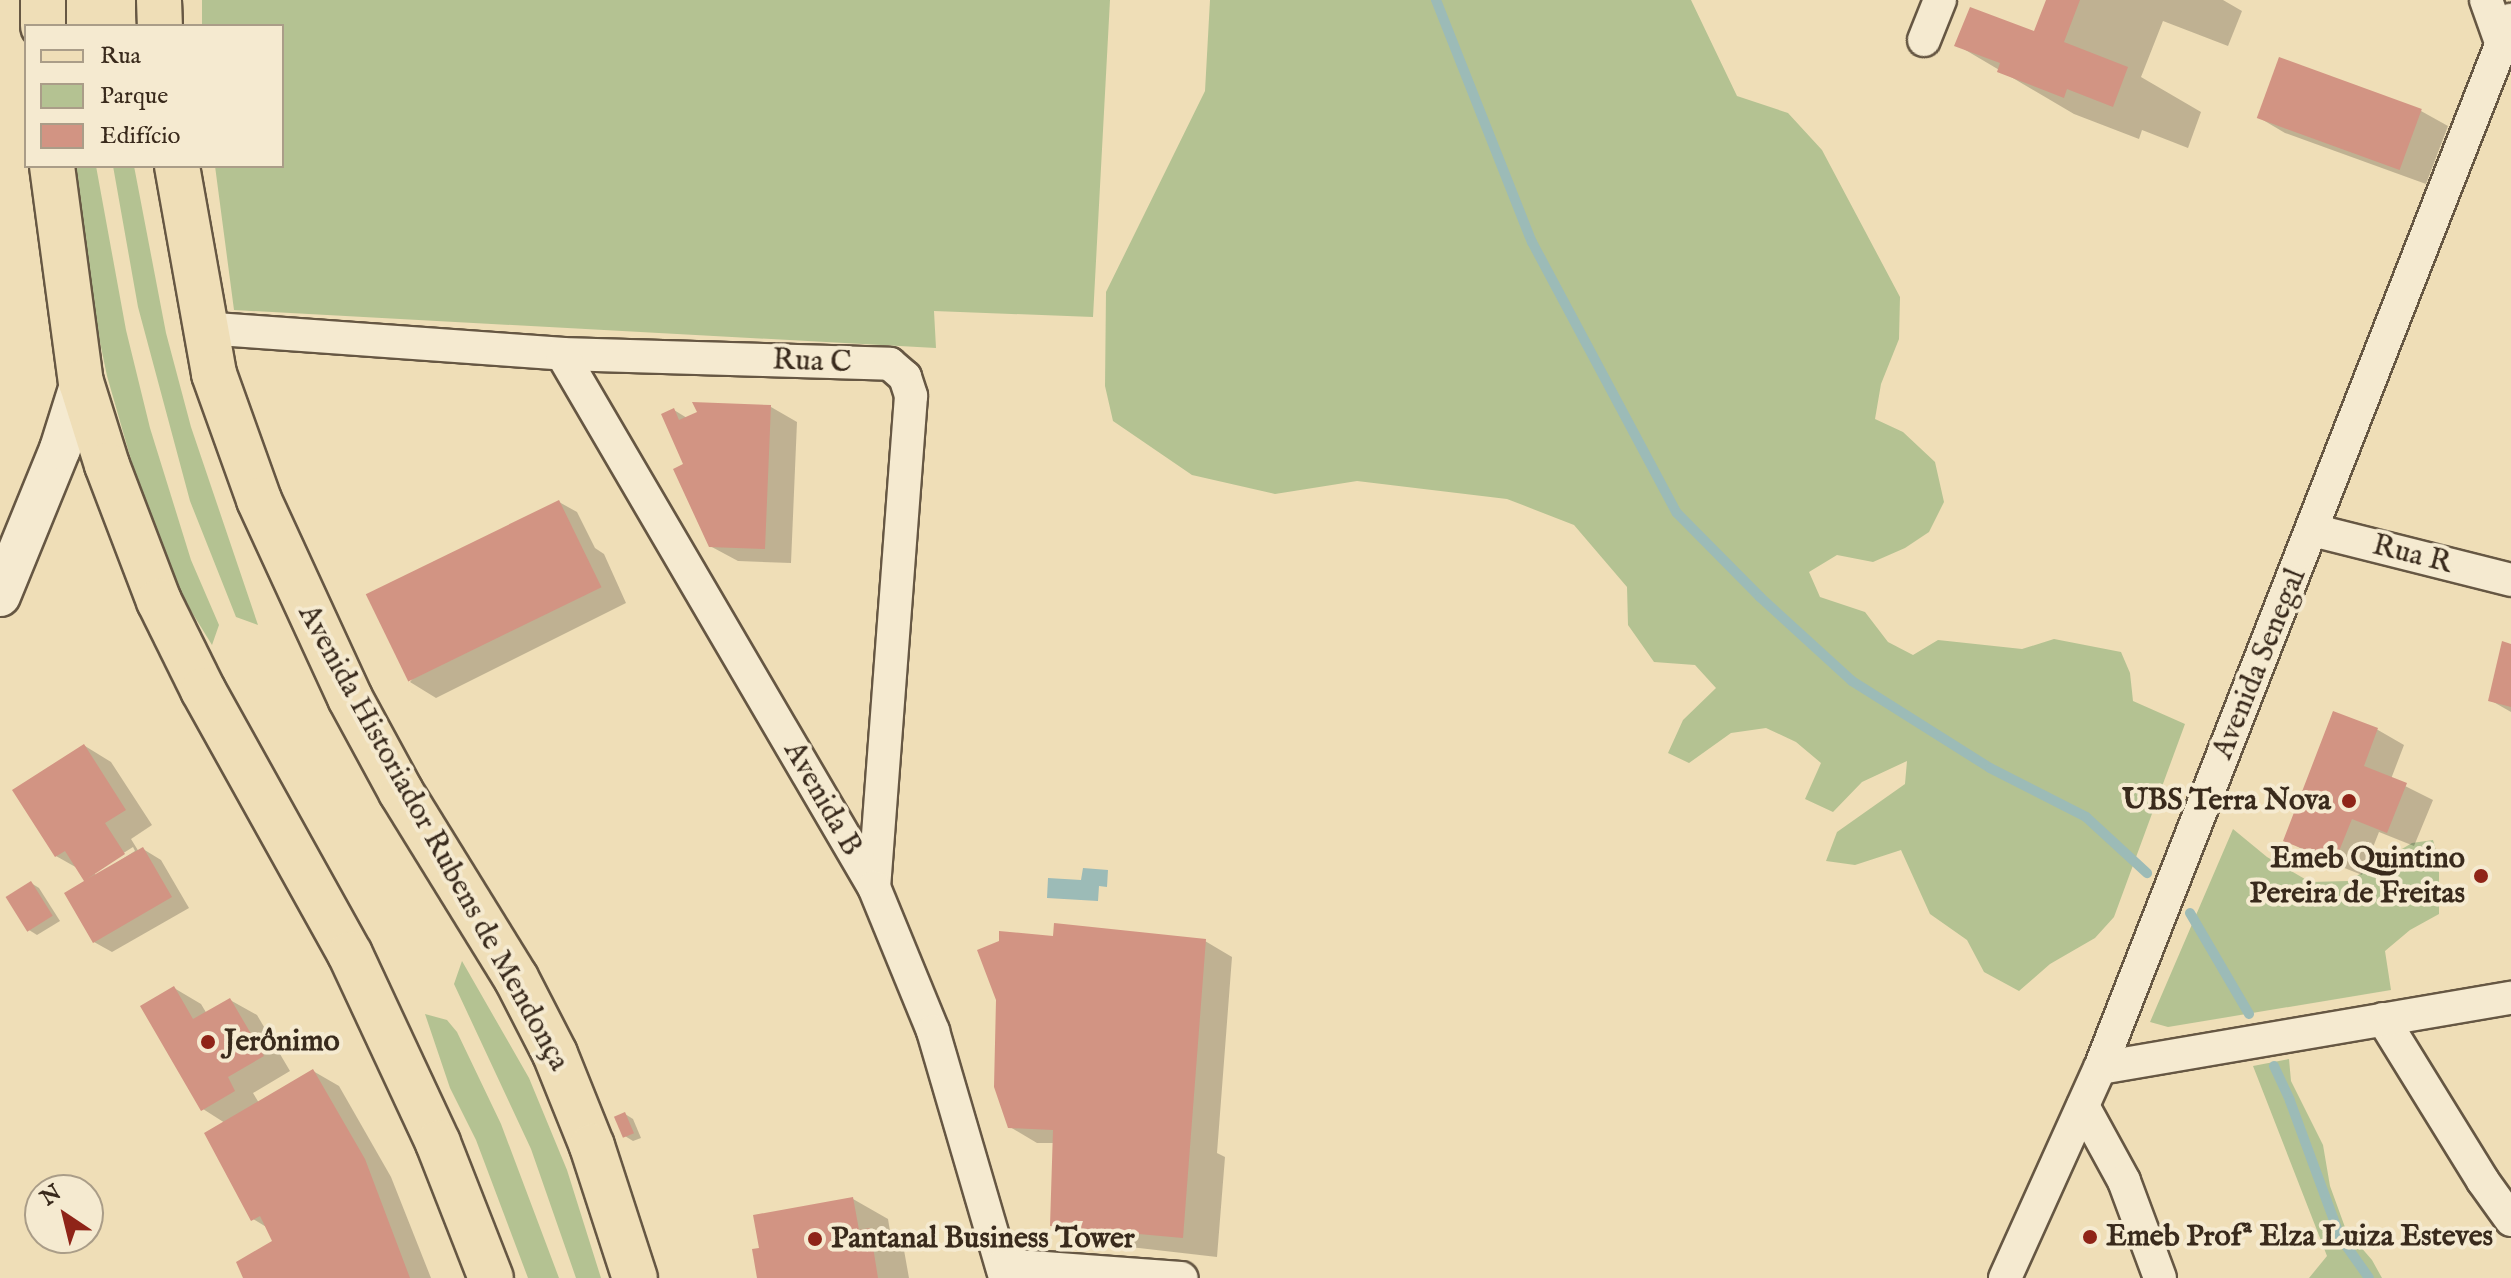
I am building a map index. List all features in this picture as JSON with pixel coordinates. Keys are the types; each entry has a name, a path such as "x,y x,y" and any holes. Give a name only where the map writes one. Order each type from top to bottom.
{"main road":[{"path":"43,0 43,24"},
{"path":"159,0 160,24"},
{"path":"52,168 81,382 107,465 159,601 203,690 350,954 438,1143 491,1278"},
{"name":"Avenida Historiador Rubens de Mendonça","path":"177,168 203,328 214,374 259,500 350,698 401,792 516,978 555,1054 592,1146 635,1278"}],"street":[{"path":"1924,40 1940,0"},
{"name":"Avenida Senegal","path":"2005,1278 2100,1068 2507,32 2486,0"},
{"name":"Rua C","path":"203,328 562,354 890,364 905,377 911,396 874,887"},
{"name":"Avenida B","path":"562,354 874,887 933,1031 1004,1271"},
{"path":"0,596 60,449 81,382"},
{"name":"Rua R","path":"2312,530 2511,580"},
{"path":"2100,1068 2511,998"},
{"path":"2383,1019 2483,1181 2511,1220"},
{"path":"2083,1106 2124,1181 2160,1278"},
{"path":"1004,1271 1182,1278"}],"green space":[{"path":"202,0 1110,0 1093,317 934,311 936,348 234,310 215,168 284,168 284,24 202,24"},
{"path":"1210,0 1691,0 1737,96 1788,113 1822,150 1900,297 1899,339 1881,384 1875,419 1903,432 1935,462 1944,502 1929,532 1905,548 1873,562 1837,555 1809,572 1820,597 1865,612 1888,642 1913,655 1938,640 2022,649 2054,639 2121,652 2130,673 2133,701 2185,724 2114,917 2095,938 2050,964 2019,991 1984,972 1967,940 1930,914 1901,850 1855,865 1826,861 1837,832 1905,784 1907,761 1862,782 1833,812 1805,799 1821,763 1796,742 1766,728 1731,733 1689,763 1668,753 1683,720 1716,688 1695,665 1654,662 1628,625 1627,587 1574,525 1507,499 1357,481 1275,494 1192,475 1113,421 1105,386 1106,292 1205,91"},
{"path":"73,168 96,168 126,330 150,428 191,560 219,625 212,645 180,593 138,484 107,376 88,284"},
{"path":"113,168 134,168 166,333 191,427 258,625 236,617 190,501 138,307"},
{"path":"2233,829 2267,857 2310,882 2348,881 2412,843 2433,840 2439,861 2439,914 2410,930 2385,951 2391,990 2168,1027 2150,1022"},
{"path":"462,961 529,1078 567,1170 601,1278 576,1278 531,1149 454,984"},
{"path":"425,1014 447,1020 457,1032 501,1124 559,1278 528,1278 476,1140 450,1088"},
{"path":"2289,1059 2291,1081 2323,1145 2330,1186 2346,1230 2372,1260 2382,1278 2309,1278 2327,1256 2253,1066"}],"water":[{"path":"1083,868 1108,870 1107,887 1099,886 1098,901 1047,898 1048,878 1081,880"}],"building":[{"path":"2046,0 2080,0 2064,42 2128,67 2113,107 2067,89 2064,98 1997,72 2000,63 1954,46 1970,7 2034,31"},
{"path":"2279,57 2422,109 2400,170 2257,118"},
{"path":"692,402 771,405 765,549 709,547 673,469 683,464 661,414 674,408 679,420 697,412"},
{"path":"559,500 602,587 408,681 366,594"},
{"path":"2502,641 2511,644 2511,707 2488,701"},
{"name":"UBS Terra Nova","path":"2333,711 2378,728 2364,766 2407,783 2387,833 2352,819 2335,861 2283,841"},
{"path":"84,744 126,810 105,823 125,854 87,879 143,847 172,897 93,943 64,893 84,881 65,851 55,857 12,790"},
{"path":"31,881 53,916 27,932 6,897"},
{"path":"1054,923 1206,939 1183,1238 1050,1226 1053,1130 1008,1128 994,1087 996,1000 977,950 999,941 999,931 1053,936"},
{"name":"Jerônimo","path":"174,986 193,1019 230,998 264,1056 228,1077 235,1091 201,1111 140,1006"},
{"path":"313,1069 365,1159 410,1278 243,1278 236,1262 272,1241 260,1216 251,1221 204,1133"},
{"path":"625,1112 634,1133 623,1138 614,1117"},
{"name":"Pantanal Business Tower","path":"853,1197 859,1230 870,1228 878,1278 757,1278 752,1249 759,1248 753,1215"}],"waterway":[{"path":"1436,0 1532,242 1677,513 1760,597 1852,681 1990,768 2086,817 2147,873"},
{"path":"2190,913 2249,1014"},
{"path":"2274,1066 2340,1237 2369,1278"}],"place":[{"name":"UBS Terra Nova","path":"2349,801"},
{"name":"Emeb Quintino Pereira de Freitas","path":"2481,876"},
{"name":"Jerônimo","path":"208,1042"},
{"name":"Emeb Profª Elza Luiza Esteves","path":"2090,1237"},
{"name":"Pantanal Business Tower","path":"815,1239"}]}
